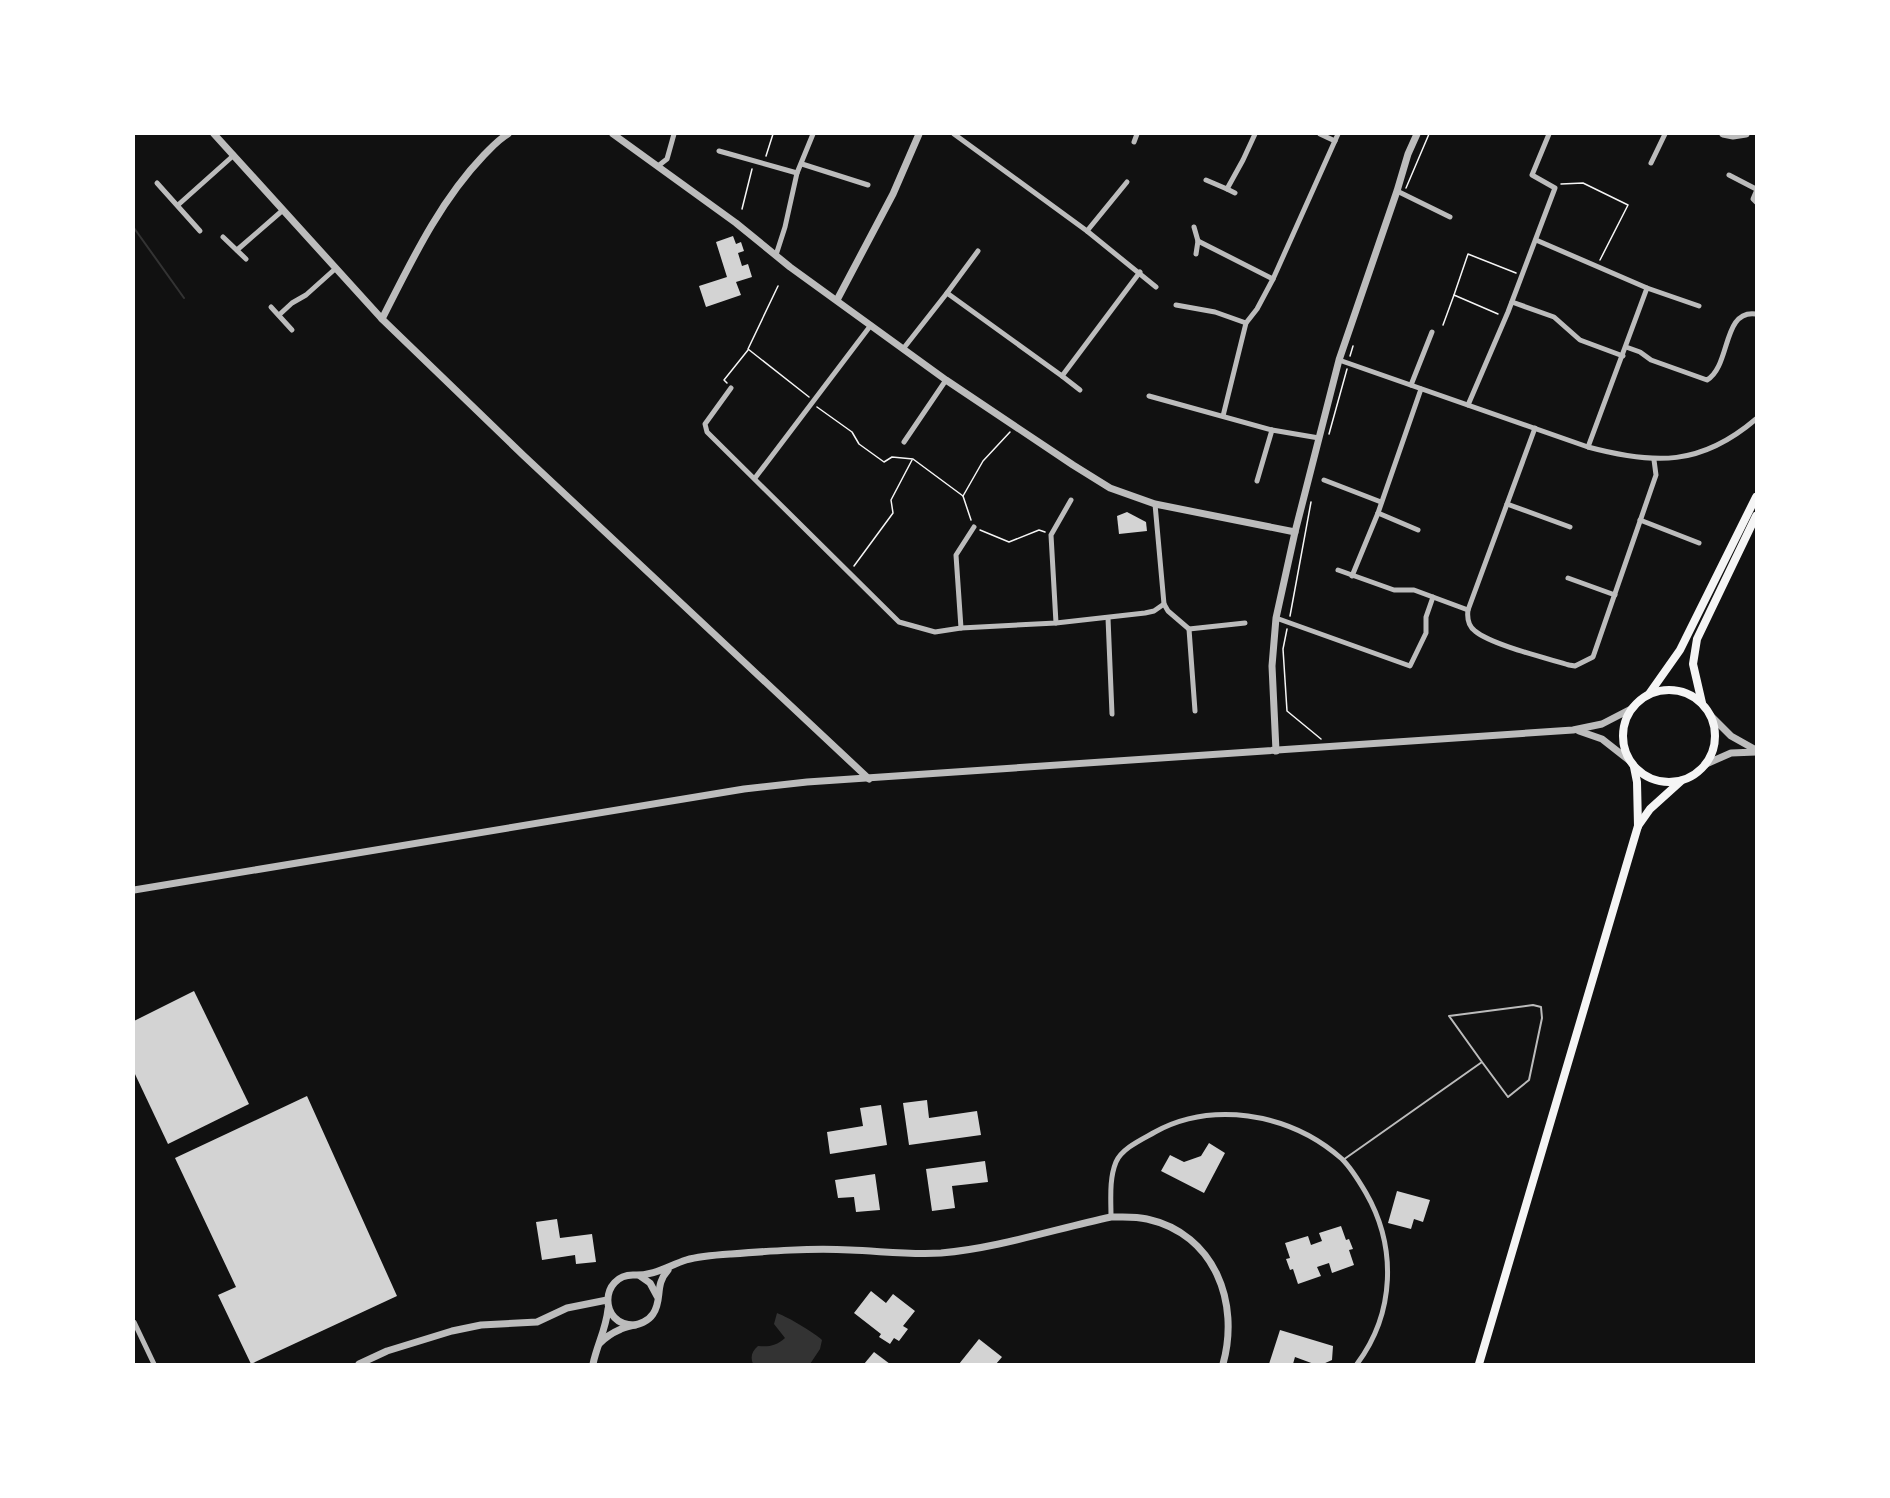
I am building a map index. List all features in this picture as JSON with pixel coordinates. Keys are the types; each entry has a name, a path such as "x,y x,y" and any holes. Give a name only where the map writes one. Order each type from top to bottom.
{"highway":[{"path":"1479,1365 1638,826 1637,782 1632,764 1624,749 1622,735 1625,722 1631,709 1649,694 1680,650 1756,497"},
{"path":"1702,704 1693,664 1697,639 1756,516"},
{"path":"1632,764 1644,776 1656,781 1668,783 1681,781 1707,764 1715,741 1711,716 1702,704 1683,692 1660,690 1649,694"},
{"path":"1638,826 1650,809 1681,781"}],"street":[{"path":"214,134 381,320 869,779"},
{"path":"613,134 946,380 1014,427 1110,488 1155,504 1295,531"},
{"path":"658,166 667,159 674,134"},
{"path":"776,255 797,173 813,134"},
{"path":"837,300 893,194 919,134"},
{"path":"954,134 1087,231 1156,287"},
{"path":"1134,142 1137,134"},
{"path":"1227,189 1244,160 1255,134"},
{"path":"1320,134 1335,141"},
{"path":"1223,416 1246,323 1257,309 1273,279 1338,134"},
{"path":"1276,751 1272,666 1276,618 1295,531 1339,360 1400,193 1408,154 1417,134"},
{"path":"1468,405 1506,317 1555,188 1532,176 1549,134"},
{"path":"1651,163 1665,134"},
{"path":"1723,134 1733,136 1746,134"},
{"path":"381,320 441,209 472,168 503,135"},
{"path":"719,151 797,173"},
{"path":"178,205 234,155"},
{"path":"802,164 868,186"},
{"path":"1729,175 1756,190 1753,200 1756,202"},
{"path":"1206,180 1235,193"},
{"path":"1087,231 1127,182"},
{"path":"157,183 200,231"},
{"path":"1400,193 1450,217"},
{"path":"237,250 283,210"},
{"path":"1194,227 1198,241 1196,254"},
{"path":"224,237 246,259"},
{"path":"1536,240 1647,288 1699,306"},
{"path":"1198,241 1273,279"},
{"path":"903,348 978,251"},
{"path":"279,315 335,269"},
{"path":"1062,376 1140,272"},
{"path":"1588,447 1647,288"},
{"path":"947,293 1080,390"},
{"path":"1512,302 1554,317 1580,340 1623,356"},
{"path":"1176,305 1215,312 1246,323"},
{"path":"271,308 292,330"},
{"path":"1626,347 1640,352 1651,360 1707,380 1716,373 1734,323 1744,315 1756,311"},
{"path":"755,478 871,325"},
{"path":"1411,385 1432,332"},
{"path":"1339,360 1588,447 1623,456 1654,460 1684,456 1711,448 1747,427 1756,419"},
{"path":"904,442 946,380"},
{"path":"731,388 705,424 706,430 899,622 935,632 961,628 1107,618 1154,611 1164,604"},
{"path":"1352,576 1378,513 1420,389"},
{"path":"1149,396 1272,430 1319,438"},
{"path":"1535,428 1468,610 1469,623 1473,630 1487,638 1569,665 1575,666 1593,657 1656,475 1654,460"},
{"path":"1257,481 1272,430"},
{"path":"1324,480 1381,502"},
{"path":"1056,623 1051,535 1071,500"},
{"path":"1155,504 1164,604 1168,611 1189,629 1195,711"},
{"path":"1508,504 1570,527"},
{"path":"1378,513 1418,530"},
{"path":"1640,520 1699,543"},
{"path":"961,628 956,555 974,527"},
{"path":"1338,570 1394,591 1414,590 1468,610"},
{"path":"1568,578 1615,595"},
{"path":"1276,618 1410,666 1426,633 1426,617 1432,597"},
{"path":"1107,618 1112,714"},
{"path":"1189,629 1245,623"},
{"path":"134,890 686,798 807,782 1573,730 1602,724 1631,709"},
{"path":"1711,716 1731,736 1756,751"},
{"path":"1573,730 1602,739 1632,764"},
{"path":"1707,764 1731,753 1756,751"},
{"path":"1111,1216 1112,1176 1120,1156 1160,1129 1214,1114 1269,1119 1299,1129 1343,1160 1371,1201 1384,1236 1388,1282 1382,1314 1370,1345 1357,1365"},
{"path":"592,1365 606,1328 609,1291 620,1279 627,1276 640,1276 699,1257 732,1253 813,1249 913,1254 968,1250 1111,1216 1139,1217 1162,1224 1186,1238 1206,1256 1221,1280 1228,1304 1229,1333 1223,1365"},
{"path":"600,1343 616,1331 643,1323 653,1314 662,1277 670,1268"},
{"path":"640,1276 650,1283 657,1300"},
{"path":"608,1303 615,1319 622,1323 635,1325"},
{"path":"359,1365 387,1351 452,1331 481,1325 537,1322 567,1308 608,1303"},
{"path":"134,1322 154,1365"}],"lane":[{"path":"1533,1005 1541,1007 1542,1018 1529,1080 1508,1096 1482,1062 1449,1016 1533,1005"},
{"path":"1343,1160 1482,1062"}],"path":[{"path":"763,164 773,134"},
{"path":"1400,193 1429,134"},
{"path":"742,209 753,162"},
{"path":"1555,188 1561,184 1583,183 1628,205 1597,266"},
{"path":"1443,325 1468,254 1522,275"},
{"path":"731,388 724,380 748,349 778,286"},
{"path":"1454,295 1506,317"},
{"path":"1327,442 1354,341"},
{"path":"748,349 808,395 812,403 852,432 859,444 884,462 892,457 913,459 963,496 974,527 1009,542 1039,530 1051,535"},
{"path":"963,496 983,461 1014,427"},
{"path":"849,573 893,513 891,501 913,459"},
{"path":"1312,498 1283,649 1287,711 1322,740"}],"shaded area":[{"path":"777,1313 801,1325 822,1340 820,1349 810,1364 753,1364 752,1354 758,1346 779,1343 785,1338 774,1324"}],"building":[{"path":"733,236 736,244 741,242 744,251 738,253 742,266 748,264 752,277 736,282 741,295 706,307 699,286 727,277 716,242"},
{"path":"1127,512 1146,522 1147,531 1119,534 1117,516"},
{"path":"194,991 249,1104 168,1144 134,1072 134,1021"},
{"path":"307,1096 397,1296 251,1364 218,1295 236,1287 175,1158"},
{"path":"927,1100 929,1118 977,1111 981,1135 909,1145 903,1103"},
{"path":"881,1105 887,1145 830,1154 827,1132 863,1126 860,1108"},
{"path":"1209,1143 1225,1153 1204,1193 1161,1171 1170,1155 1184,1162 1201,1156"},
{"path":"985,1161 988,1182 952,1186 955,1208 932,1211 926,1169"},
{"path":"875,1174 880,1210 856,1212 854,1197 838,1198 835,1180"},
{"path":"1397,1191 1430,1200 1423,1222 1414,1219 1411,1229 1388,1223"},
{"path":"557,1219 560,1238 592,1234 596,1262 576,1264 575,1255 542,1260 536,1222"},
{"path":"1341,1226 1346,1240 1349,1239 1353,1249 1349,1250 1354,1265 1332,1273 1329,1263 1317,1267 1321,1276 1298,1284 1293,1269 1290,1270 1286,1259 1290,1258 1285,1243 1308,1236 1311,1245 1322,1241 1319,1233"},
{"path":"871,1291 886,1303 893,1294 915,1311 903,1326 908,1329 899,1341 894,1338 890,1344 879,1337 881,1334 854,1313"},
{"path":"1280,1330 1333,1346 1332,1360 1323,1364 1314,1364 1295,1357 1293,1364 1269,1364"},
{"path":"979,1339 1002,1357 996,1364 959,1364"},
{"path":"874,1352 890,1364 864,1364"}],"waterway":[{"path":"134,228 184,298"}]}
